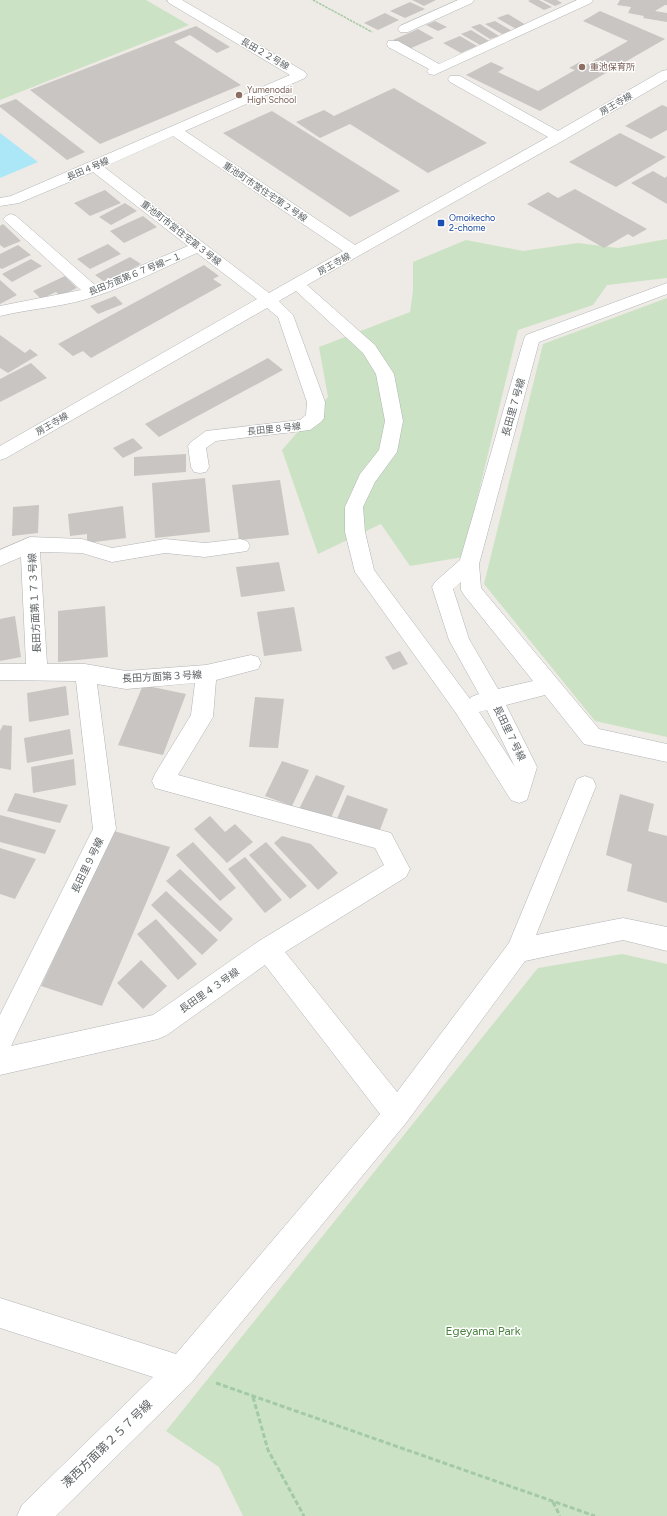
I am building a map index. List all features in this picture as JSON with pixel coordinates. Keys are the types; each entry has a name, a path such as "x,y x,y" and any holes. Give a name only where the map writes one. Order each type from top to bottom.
{"street":[{"name":"長田２２号線","path":"173,0 300,75 175,131"},
{"path":"404,29 468,0"},
{"path":"393,44 436,70 588,0"},
{"name":"房王寺線","path":"0,454 296,284 559,137 667,74"},
{"path":"455,78 559,137"},
{"name":"長田４号線","path":"0,202 14,200 175,131"},
{"name":"重池町市営住宅第２号線","path":"175,131 354,252"},
{"name":"重池町市営住宅第３号線","path":"94,166 268,300"},
{"path":"11,219 93,292"},
{"name":"長田方面第６７号線－１","path":"0,311 14,307 61,300 93,292 199,247"},
{"name":"長田里７号線","path":"296,284 370,349 385,374 394,421 388,452 367,479 354,507 355,532 365,572 464,707 519,793 526,767 494,700 459,640 442,587 469,564 532,339 667,288"},
{"name":"長田里８号線","path":"200,467 197,446 212,435 304,426 315,418 316,402 285,315 268,300"},
{"path":"30,544 82,546 112,555 165,546 205,550 240,546"},
{"name":"長田方面第１７３号線","path":"0,558 30,544 38,672"},
{"path":"469,564 471,590 592,737 667,753"},
{"name":"長田方面第３号線","path":"0,672 85,673 126,680 206,674 251,663"},
{"name":"長田里９号線","path":"0,1042 105,829 85,673"},
{"name":"長田里４３号線","path":"0,1062 158,1026 268,949 398,869 383,840 163,781 202,717 206,674"},
{"path":"464,707 550,685"},
{"name":"湊西方面第２５７号線","path":"33,1516 181,1371 397,1114 518,951 585,786"},
{"path":"518,951 623,929 667,939"},
{"path":"268,949 397,1114"},
{"path":"0,1313 181,1371"}],"path":[{"path":"313,0 393,44"},
{"path":"181,1371 595,1516"},
{"path":"253,1396 268,1450 304,1516"},
{"path":"553,1502 560,1516"}],"green space":[{"path":"0,0 146,0 189,25 0,100"},
{"path":"667,239 667,278 607,285 593,305 518,330 463,557 410,566 381,524 318,554 282,450 328,397 319,347 410,312 413,291 413,262 466,240 523,251 578,243 618,248"},
{"path":"667,298 667,737 595,721 484,584 543,344"},
{"name":"Egeyama Park","path":"622,954 667,964 667,1516 243,1516 219,1467 166,1431 538,968"}],"water":[{"path":"0,133 38,162 0,178"}],"building":[{"path":"412,0 436,0 424,6"},
{"path":"539,0 552,7 544,10 528,1"},
{"path":"543,0 557,0 562,3 555,6"},
{"path":"620,0 667,0 667,5 655,11 667,13 667,22 643,18 644,16 628,13 631,7 617,5"},
{"path":"410,2 425,9 405,18 390,11"},
{"path":"600,11 665,39 540,111 466,75 491,62 504,68 498,72 538,91 575,70 569,68 580,62 586,65 628,41 583,21"},
{"path":"385,13 399,20 378,30 364,23"},
{"path":"508,14 526,25 516,29 497,18"},
{"path":"435,21 447,27 438,31 426,25"},
{"path":"495,21 512,31 502,34 485,24"},
{"path":"480,24 499,36 490,39 471,27"},
{"path":"196,26 230,47 217,53 190,35 174,42 241,85 100,144 30,90"},
{"path":"418,29 434,38 409,49 393,40"},
{"path":"471,30 489,41 480,45 461,34"},
{"path":"460,36 477,46 461,53 443,43"},
{"path":"394,88 487,143 428,173 350,124 320,138 296,122 324,110 334,116"},
{"path":"16,99 85,152 67,160 0,107 0,105"},
{"path":"662,105 667,107 667,130 651,139 625,126"},
{"path":"272,111 400,191 350,217 223,133"},
{"path":"620,133 666,157 616,187 569,162"},
{"path":"653,171 665,178 667,176 667,204 631,183"},
{"path":"575,189 647,229 633,237 628,234 604,248 527,204 548,192 558,198"},
{"path":"105,190 121,203 90,216 74,203"},
{"path":"125,203 137,211 111,225 99,217"},
{"path":"143,216 157,227 124,243 110,231"},
{"path":"3,224 21,241 4,248 0,245 0,226"},
{"path":"108,244 121,254 90,269 77,259"},
{"path":"18,245 31,255 2,269 0,268 0,254"},
{"path":"130,257 141,264 106,283 95,275"},
{"path":"31,259 42,266 12,282 2,274"},
{"path":"204,265 219,276 213,279 222,285 91,358 83,351 73,356 58,344"},
{"path":"65,276 77,288 60,296 56,292 41,299 33,291"},
{"path":"0,280 17,295 0,304"},
{"path":"115,296 123,304 98,314 90,306"},
{"path":"0,335 25,353 30,349 38,355 8,373 0,368"},
{"path":"268,358 283,370 159,437 145,424"},
{"path":"31,363 47,378 0,402 0,379"},
{"path":"133,438 143,448 123,458 113,448"},
{"path":"186,454 186,472 134,476 134,457"},
{"path":"205,478 210,532 155,538 152,483"},
{"path":"280,480 289,535 239,540 232,485"},
{"path":"39,505 38,533 12,536 13,507"},
{"path":"123,506 126,538 87,543 87,534 70,536 68,514"},
{"path":"279,562 285,591 241,597 236,567"},
{"path":"105,606 108,657 58,662 58,611"},
{"path":"294,607 302,651 264,656 257,612"},
{"path":"15,616 21,657 0,661 0,619"},
{"path":"400,651 408,664 393,670 385,657"},
{"path":"143,685 186,694 163,755 118,745"},
{"path":"66,686 69,715 29,722 27,693"},
{"path":"255,697 284,699 278,748 249,747"},
{"path":"3,725 12,726 11,770 0,768 0,731"},
{"path":"70,729 73,754 27,763 24,738"},
{"path":"74,759 76,785 33,793 31,767"},
{"path":"282,761 309,770 292,806 265,796"},
{"path":"316,775 345,786 330,820 299,809"},
{"path":"15,793 68,805 60,823 7,811"},
{"path":"620,794 654,804 648,831 667,836 667,903 627,891 632,864 606,855"},
{"path":"347,795 388,809 378,835 336,821"},
{"path":"0,815 56,830 45,854 0,842"},
{"path":"210,816 225,832 235,824 253,842 227,863 194,829"},
{"path":"114,831 170,847 102,1006 41,986"},
{"path":"282,836 311,844 338,873 318,890 274,843"},
{"path":"193,842 236,888 220,901 176,855"},
{"path":"266,842 307,886 290,899 249,855"},
{"path":"0,848 36,859 15,899 0,894"},
{"path":"245,857 282,900 265,913 228,869"},
{"path":"180,869 233,919 220,932 166,881"},
{"path":"166,891 218,940 202,955 151,905"},
{"path":"156,919 197,964 178,980 137,934"},
{"path":"141,960 167,986 143,1009 117,983"}],"place":[{"name":"重池保育所","path":"582,67"},
{"name":"Yumenodai High School","path":"239,95"},
{"name":"Omoikecho 2-chome","path":"441,223"}]}
